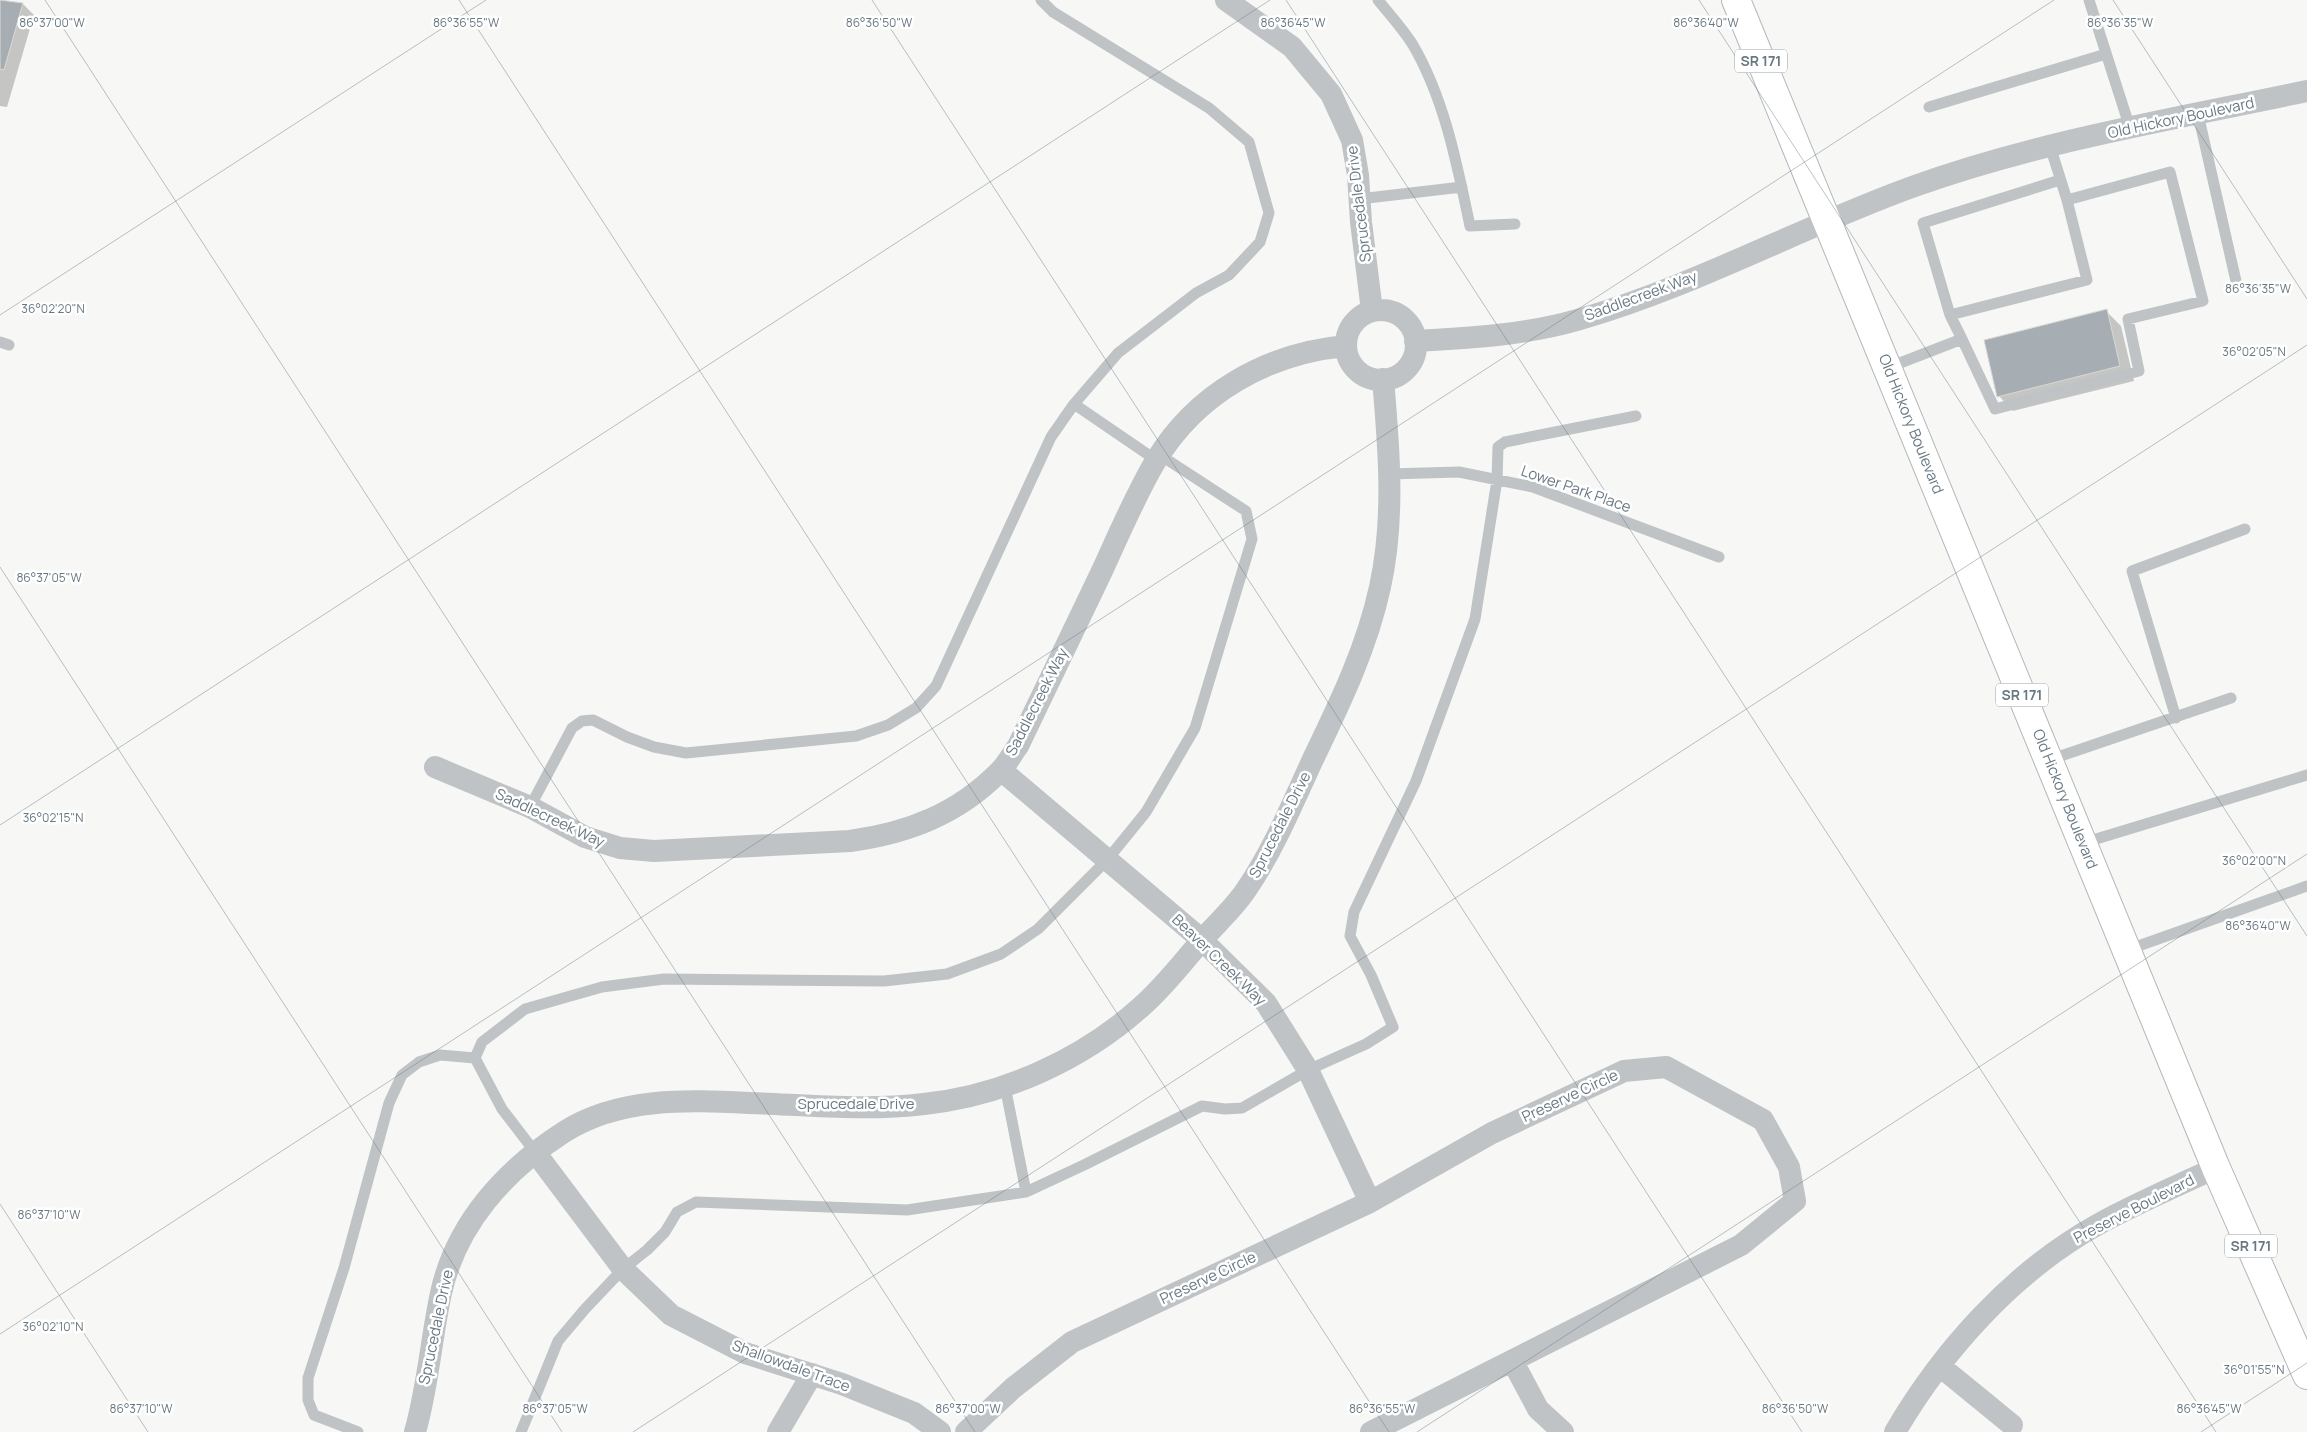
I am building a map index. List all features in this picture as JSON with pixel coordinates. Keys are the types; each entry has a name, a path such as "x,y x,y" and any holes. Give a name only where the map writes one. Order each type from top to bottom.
{"main road":[{"name":"Old Hickory Boulevard","path":"1736,0 2216,1168 2307,1374"}],"street":[{"name":"Sprucedale Drive","path":"1226,0 1292,47 1331,94 1352,140 1358,175 1372,311"},
{"name":"Old Hickory Boulevard","path":"1827,221 1912,187 2024,151 2307,91"},
{"name":"Saddlecreek Way","path":"1415,341 1484,337 1536,329 1576,320 1639,300 1827,221"},
{"path":"1385,310 1398,314 1412,328 1415,341 1414,355 1407,367 1396,376 1382,380 1370,378 1360,372 1348,358 1346,346 1350,327 1360,317 1372,311 1385,310"},
{"name":"Saddlecreek Way","path":"435,767 530,807 585,837 620,848 654,851 850,841 879,837 926,823 965,800 1001,770 1018,746 1158,458 1180,428 1210,398 1249,372 1284,357 1322,348 1346,346"},
{"name":"Sprucedale Drive","path":"415,1432 442,1289 451,1258 485,1200 509,1174 535,1152 568,1129 633,1106 668,1101 706,1100 876,1107 940,1102 963,1098 1005,1086 1059,1063 1099,1039 1140,1008 1172,976 1244,893 1270,849 1345,692 1368,633 1381,584 1387,543 1389,474 1382,380"},
{"name":"Beaver Creek Way","path":"1001,770 1202,940 1266,1003 1308,1070 1370,1202"},
{"name":"Preserve Circle","path":"966,1432 1013,1388 1072,1342 1370,1202 1492,1133 1624,1071 1666,1067 1763,1120 1790,1167 1795,1201 1741,1245 1513,1362 1371,1432"},
{"name":"Shallowdale Trace","path":"535,1152 623,1269 671,1315 745,1353 842,1384 914,1414 940,1432"},
{"name":"Preserve Boulevard","path":"1895,1432 1911,1406 1973,1325 2017,1284 2058,1250 2097,1225 2216,1168"},
{"path":"1513,1362 1538,1409 1563,1432"},
{"path":"1941,1366 2012,1425"},
{"path":"778,1432 812,1374"}],"lane":[{"path":"530,807 572,728 582,720 593,720 627,737 654,747 686,753 856,736 888,725 916,708 936,686 1052,437 1074,404 1118,353 1196,293 1229,275 1260,242 1269,212 1249,142 1209,108 1062,17 1041,0"},
{"path":"1378,0 1413,45 1431,84 1452,143 1470,226 1515,224"},
{"path":"2089,0 2130,128"},
{"path":"1929,106 2106,54"},
{"path":"2198,114 2236,281"},
{"path":"1950,315 2087,280 2067,200 2050,146"},
{"path":"2060,180 1923,223 1950,315 1995,409 2139,371 2128,319 2203,301 2170,172 2067,200"},
{"path":"1360,200 1462,187"},
{"path":"1888,368 1962,339"},
{"path":"475,1058 482,1042 525,1010 602,987 664,979 884,981 948,974 1001,954 1038,929 1107,860 1146,812 1194,728 1252,539 1246,511 1074,404"},
{"path":"521,1432 558,1341 584,1309 623,1269 648,1250 665,1232 676,1212 696,1202 907,1210 1026,1192 1202,1106 1225,1109 1242,1108 1308,1070 1366,1044 1393,1027 1371,975 1350,936 1354,912 1416,781 1475,619 1497,480 1498,447 1506,442 1636,416"},
{"name":"Lower Park Place","path":"1389,474 1459,472 1533,487 1719,557"},
{"path":"2176,718 2132,571 2244,529"},
{"path":"2049,760 2231,698"},
{"path":"2083,843 2307,774"},
{"path":"2127,950 2307,886"},
{"path":"358,1432 314,1415 308,1400 308,1378 344,1268 390,1103 402,1075 419,1062 440,1055 475,1058"},
{"path":"475,1058 502,1109 535,1152"},
{"path":"1005,1086 1026,1192"}],"building":[{"path":"0,0 23,3 4,70 0,69"},
{"path":"2107,309 2120,366 1997,397 1984,340"}]}
